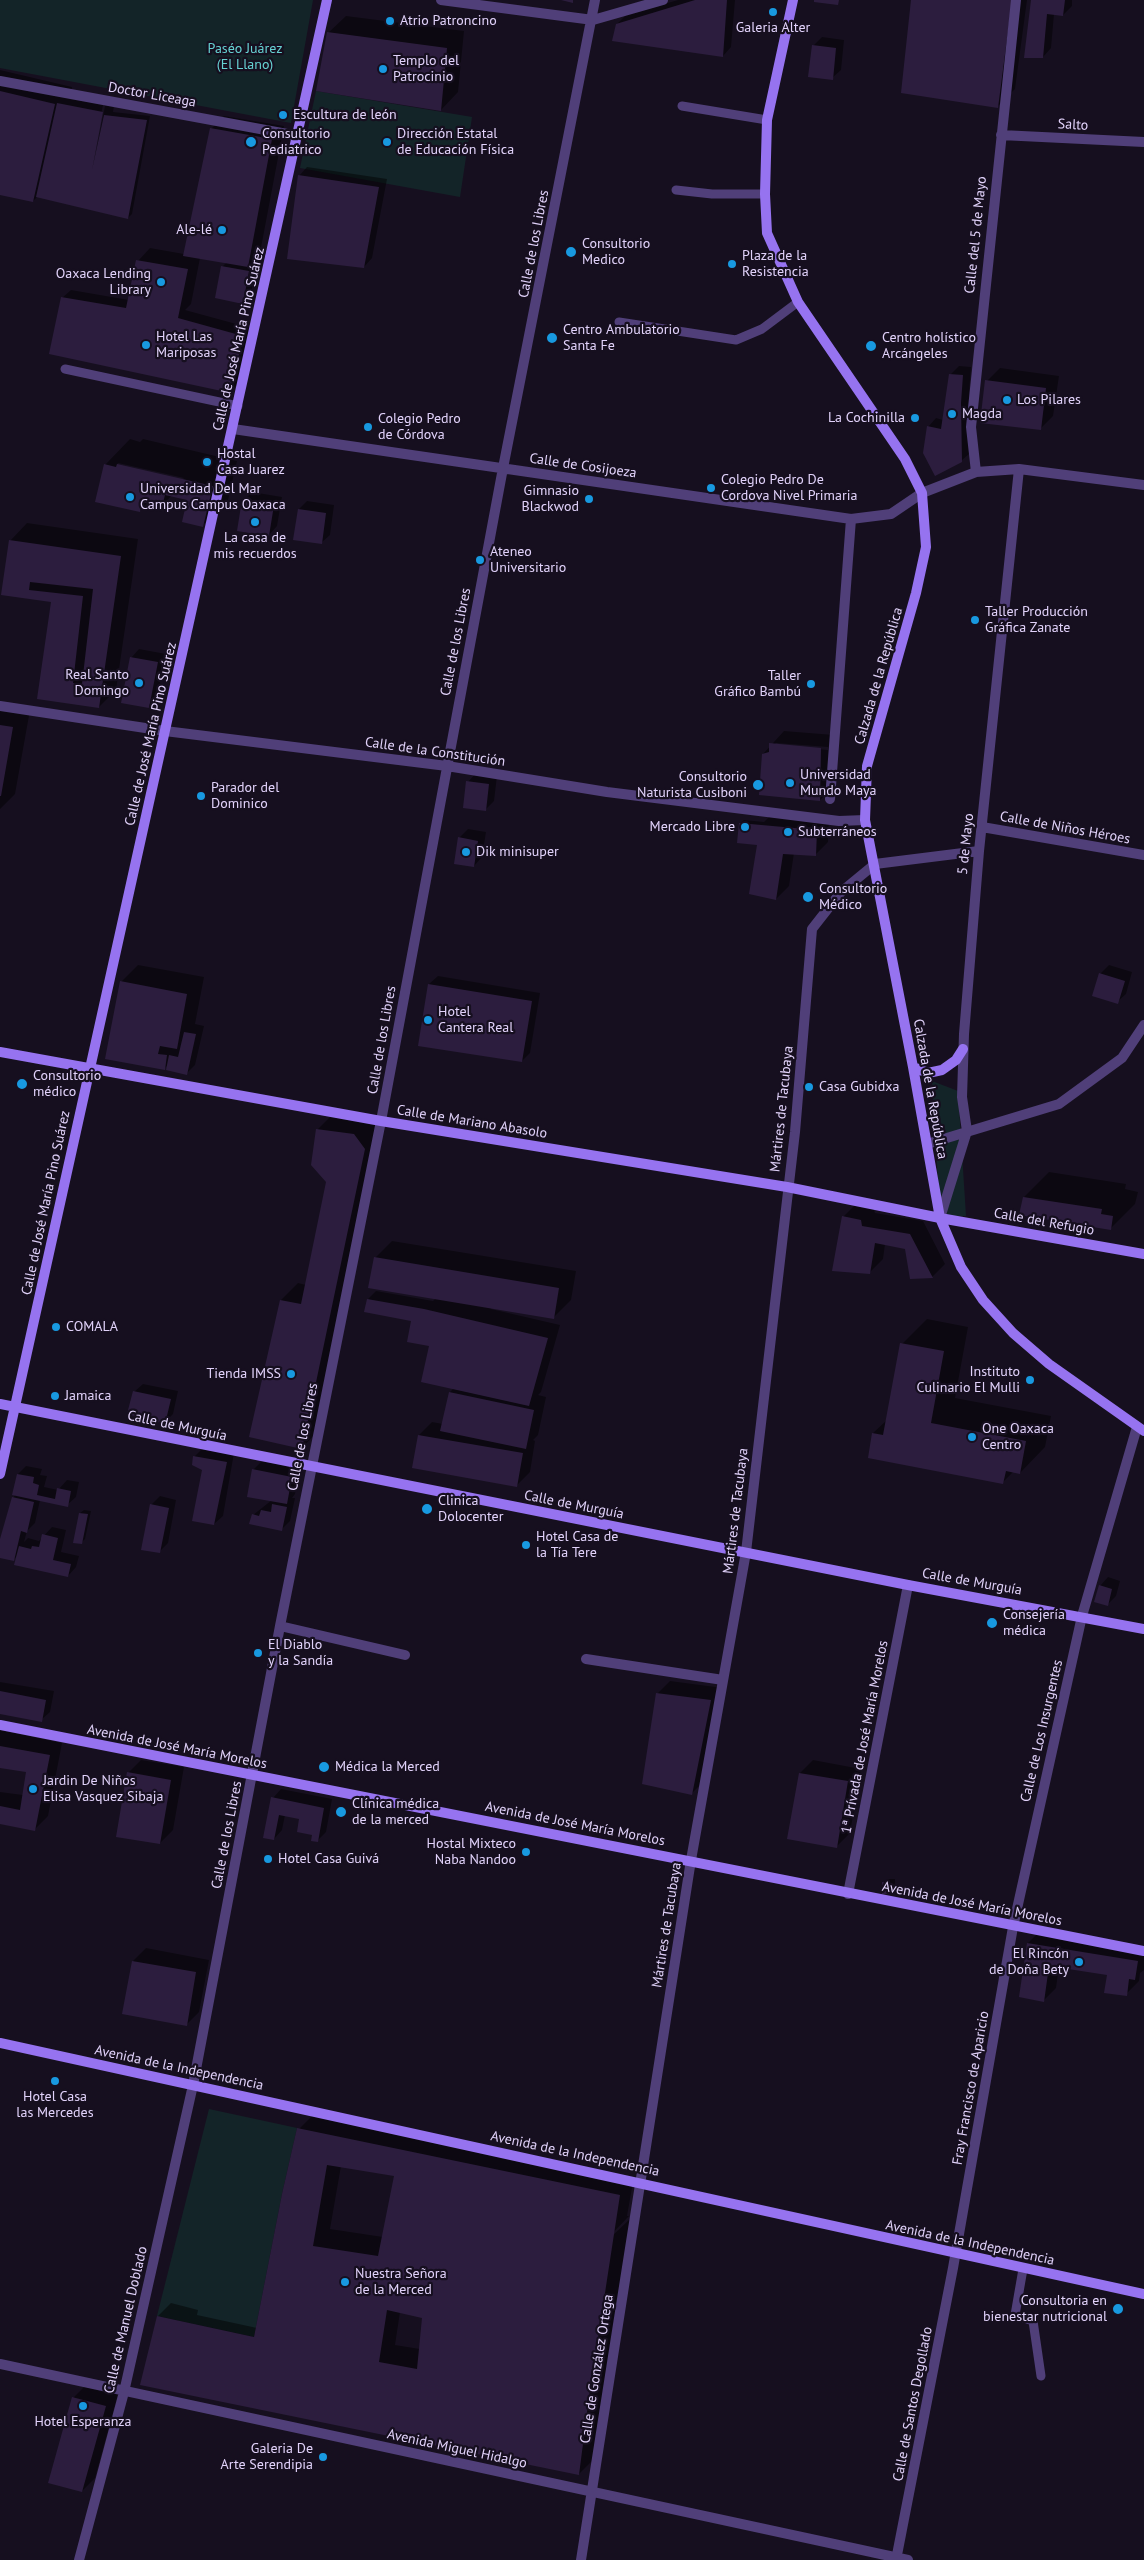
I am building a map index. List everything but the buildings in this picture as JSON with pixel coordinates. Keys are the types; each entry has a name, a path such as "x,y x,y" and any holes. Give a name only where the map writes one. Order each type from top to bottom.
{"main road":[{"name":"Calle de José María Pino Suárez","path":"0,1474 327,0"},
{"name":"Calzada de la República","path":"793,0 767,120 765,194 767,233 798,302 905,460 922,493 926,547 916,594 867,766 866,820 914,1067 940,1218 961,1267 983,1300 1013,1333 1049,1364 1140,1429"},
{"path":"914,1067 928,1073 942,1070 956,1060 963,1049"},
{"name":"Calle de Mariano Abasolo","path":"0,1052 382,1121 787,1187 940,1218"},
{"name":"Calle del Refugio","path":"940,1218 1144,1254"},
{"name":"Calle de Murguía","path":"0,1404 908,1585 1144,1629"},
{"name":"Avenida de José María Morelos","path":"0,1725 252,1776 691,1860 848,1894 1144,1952"},
{"name":"Avenida de la Independencia","path":"0,2043 641,2182 1023,2269 1144,2294"}],"street":[{"path":"441,0 593,20 663,0"},
{"name":"Calle de los Libres","path":"193,2085 311,1467 382,1121 503,468 596,0"},
{"name":"Calle del 5 de Mayo","path":"976,472 970,427 1016,0"},
{"name":"Doctor Liceaga","path":"0,81 298,136"},
{"name":"Salto","path":"1001,135 1144,142"},
{"name":"Calle de Cosijoeza","path":"233,429 851,519 891,514 922,493 976,472 1019,469 1144,484"},
{"name":"5 de Mayo","path":"940,1218 967,1131 962,1097 963,1049 979,851 1019,469"},
{"path":"830,799 851,519"},
{"name":"Calle de la Constitución","path":"0,706 166,731 447,766 607,792 839,821 866,820"},
{"name":"Calle de Niños Héroes","path":"982,827 1144,855"},
{"path":"875,864 979,851"},
{"name":"Mártires de Tacubaya","path":"641,2182 691,1860 746,1552 794,1132 812,929 841,892 875,864"},
{"path":"927,1144 1059,1104 1122,1058 1144,1024"},
{"name":"Calle de Los Insurgentes","path":"1013,1927 1082,1616 1140,1429"},
{"name":"1ª Prívada de José María Morelos","path":"848,1894 908,1585"},
{"path":"280,1626 405,1655"},
{"path":"586,1659 723,1680"},
{"name":"Fray Francisco de Aparicio","path":"956,2254 1013,1927"},
{"name":"Calle de Manuel Doblado","path":"79,2560 124,2392 193,2085"},
{"name":"Calle de González Ortega","path":"581,2560 641,2182"},
{"name":"Calle de Santos Degollado","path":"897,2559 956,2254"},
{"name":"Avenida Miguel Hidalgo","path":"0,2364 908,2560"}],"lane":[{"path":"682,106 767,120"},
{"path":"676,190 712,194 765,194"},
{"path":"619,322 736,340 762,329 798,302"},
{"path":"65,369 238,406"},
{"path":"1023,2269 1015,2315 1033,2321 1041,2376"}],"green space":[{"name":"Paséo Juárez (El Llano)","path":"0,0 313,0 291,123 0,68"},
{"name":"Dirección Estatal de Educación Física","path":"316,91 472,117 460,197 300,168"},
{"path":"932,1081 958,1091 966,1216 940,1216"},
{"path":"209,2109 297,2128 254,2337 157,2316"}],"place":[{"name":"Galeria Alter","path":"773,12"},
{"name":"Atrio Patroncino","path":"390,21"},
{"name":"Templo del Patrocinio","path":"383,69"},
{"name":"Escultura de león","path":"283,115"},
{"name":"Consultorio Pediatrico","path":"251,142"},
{"name":"Dirección Estatal de Educación Física","path":"387,142"},
{"name":"Ale-lé","path":"222,230"},
{"name":"Consultorio Medico","path":"571,252"},
{"name":"Plaza de la Resistencia","path":"732,264"},
{"name":"Oaxaca Lending Library","path":"161,282"},
{"name":"Centro Ambulatorio Santa Fe","path":"552,338"},
{"name":"Hotel Las Mariposas","path":"146,345"},
{"name":"Centro holístico Arcángeles","path":"871,346"},
{"name":"Los Pilares","path":"1007,400"},
{"name":"Magda","path":"952,414"},
{"name":"La Cochinilla","path":"915,418"},
{"name":"Colegio Pedro de Córdova","path":"368,427"},
{"name":"Hostal Casa Juarez","path":"207,462"},
{"name":"Colegio Pedro De Cordova Nivel Primaria","path":"711,488"},
{"name":"Universidad Del Mar Campus Campus Oaxaca","path":"130,497"},
{"name":"Gimnasio Blackwod","path":"589,499"},
{"name":"La casa de mis recuerdos","path":"255,522"},
{"name":"Ateneo Universitario","path":"480,560"},
{"name":"Taller Producción Gráfica Zanate","path":"975,620"},
{"name":"Real Santo Domingo","path":"139,683"},
{"name":"Taller Gráfico Bambú","path":"811,684"},
{"name":"Universidad Mundo Maya","path":"790,783"},
{"name":"Consultorio Naturista Cusiboni","path":"758,785"},
{"name":"Parador del Dominico","path":"201,796"},
{"name":"Mercado Libre","path":"745,827"},
{"name":"Subterráneos","path":"788,832"},
{"name":"Dik minisuper","path":"466,852"},
{"name":"Consultorio Médico","path":"808,897"},
{"name":"Hotel Cantera Real","path":"428,1020"},
{"name":"Consultorio médico","path":"22,1084"},
{"name":"Casa Gubidxa","path":"809,1087"},
{"name":"COMALA","path":"56,1327"},
{"name":"Tienda IMSS","path":"291,1374"},
{"name":"Instituto Culinario El Mulli","path":"1030,1380"},
{"name":"Jamaica","path":"55,1396"},
{"name":"One Oaxaca Centro","path":"972,1437"},
{"name":"Clinica Dolocenter","path":"427,1509"},
{"name":"Hotel Casa de la Tía Tere","path":"526,1545"},
{"name":"Consejería médica","path":"992,1623"},
{"name":"El Diablo y la Sandía","path":"258,1653"},
{"name":"Médica la Merced","path":"324,1767"},
{"name":"Jardin De Niños Elisa Vasquez Sibaja","path":"33,1789"},
{"name":"Clínica médica de la merced","path":"341,1812"},
{"name":"Hostal Mixteco Naba Nandoo","path":"526,1852"},
{"name":"Hotel Casa Guivá","path":"268,1859"},
{"name":"El Rincón de Doña Bety","path":"1079,1962"},
{"name":"Hotel Casa las Mercedes","path":"55,2081"},
{"name":"Nuestra Señora de la Merced","path":"345,2282"},
{"name":"Consultoria en bienestar nutricional","path":"1118,2309"},
{"name":"Hotel Esperanza","path":"83,2406"},
{"name":"Galeria De Arte Serendipia","path":"323,2457"}]}
